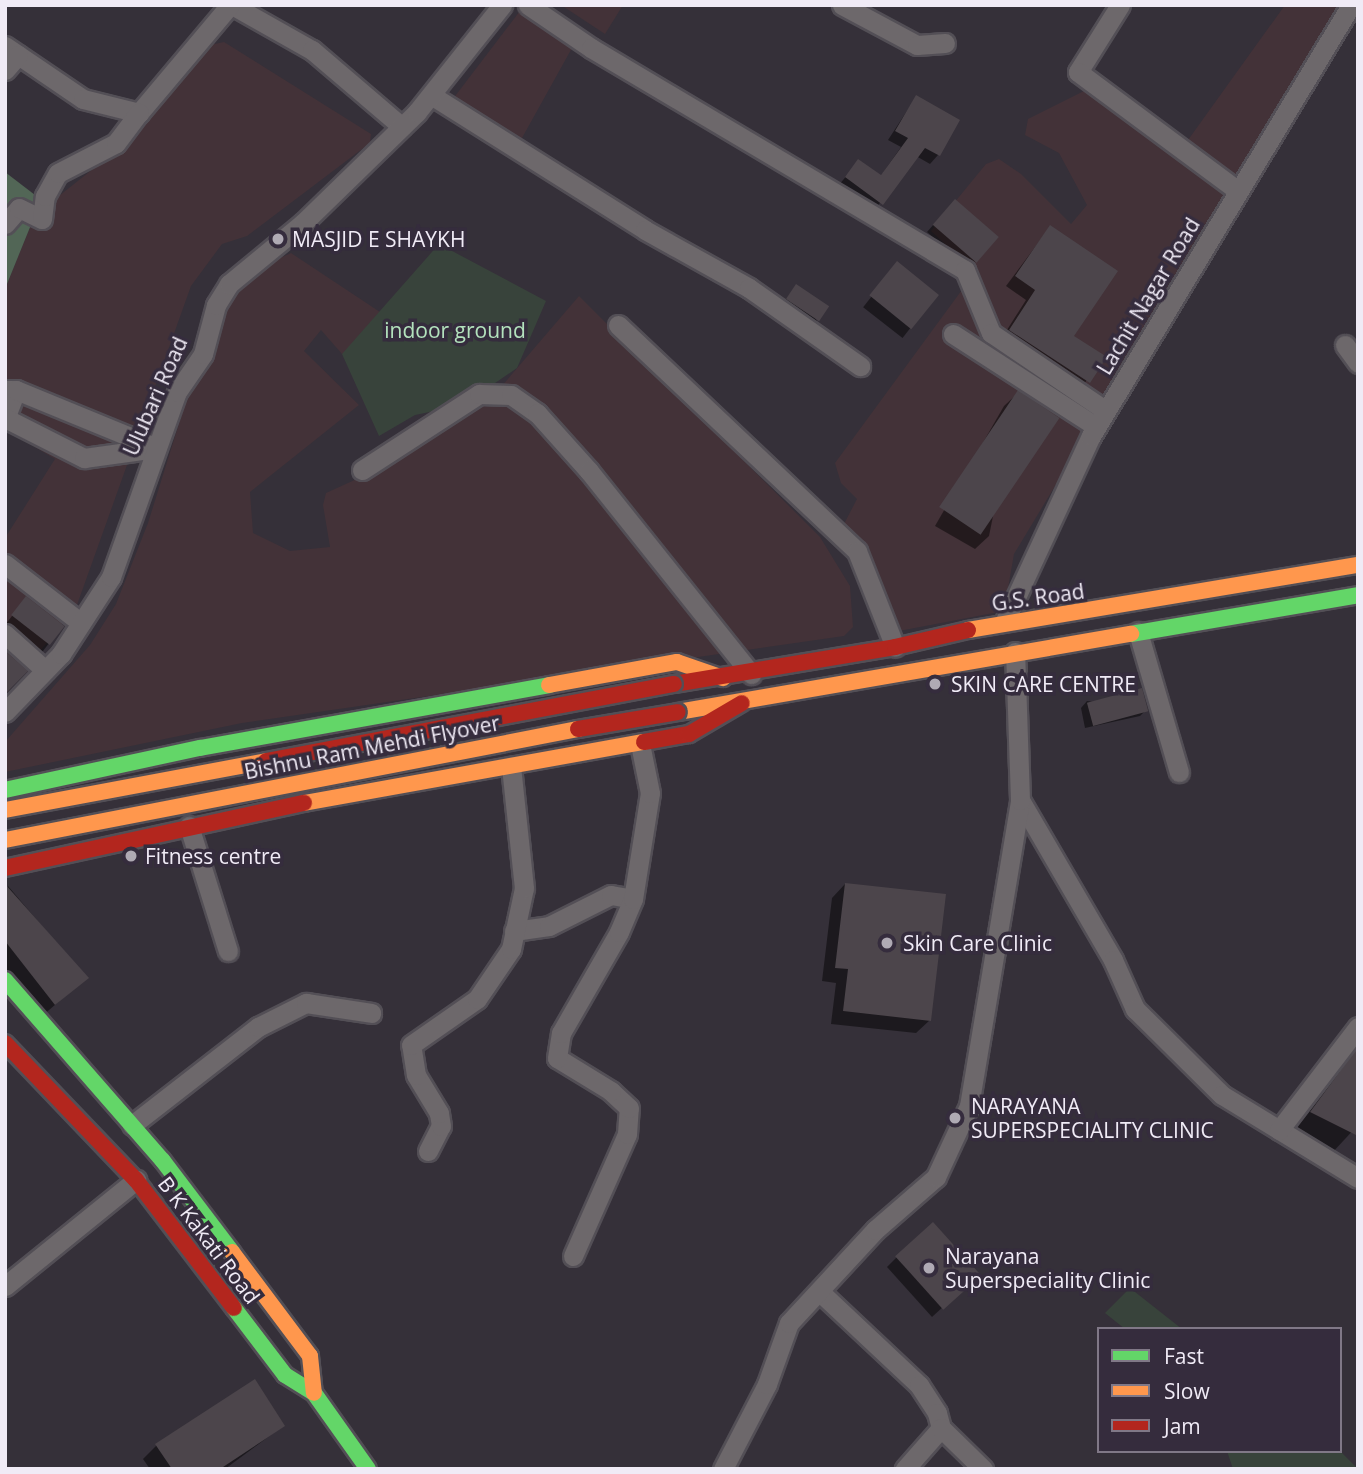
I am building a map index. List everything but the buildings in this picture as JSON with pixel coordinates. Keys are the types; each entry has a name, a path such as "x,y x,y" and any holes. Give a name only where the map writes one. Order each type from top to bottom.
{"main road":[{"name":"G.S. Road","path":"725,679 895,647 1005,621 1038,619 1358,565"},
{"path":"5,868 218,820 690,734 747,700 1358,595"},
{"path":"5,790 200,748 677,662 725,679"},
{"name":"Bishnu Ram Mehdi Flyover","path":"5,810 674,684 725,679"},
{"name":"Bishnu Ram Mehdi Flyover","path":"5,840 512,740 747,700"},
{"path":"200,748 218,820"},
{"path":"148,759 166,831"},
{"path":"5,980 132,1125 310,1356 314,1393"},
{"name":"B K Kakati Road","path":"5,1043 136,1180 285,1375 314,1393 369,1469"}],"street":[{"path":"5,224 19,208 42,219 44,196 58,173 116,143 231,5 312,50 402,127"},
{"name":"Ulubari Road","path":"5,712 45,670 81,623 111,577 177,392 203,354 216,305 229,284 303,223 402,127 431,95 502,5"},
{"path":"528,5 591,48 965,270 991,333 1101,419"},
{"path":"842,5 917,45 945,43"},
{"path":"1120,5 1077,72 1238,191"},
{"name":"Lachit Nagar Road","path":"1005,621 1101,419 1351,5"},
{"path":"5,70 12,50 83,99 139,113"},
{"path":"431,95 645,230 749,288 860,366"},
{"path":"618,325 857,551 895,647"},
{"path":"953,334 1101,419"},
{"path":"1345,345 1358,363"},
{"path":"11,390 156,448 84,458 5,418 11,390"},
{"path":"362,470 479,394 511,395 537,413 589,471 751,674"},
{"path":"5,564 81,623"},
{"path":"1138,632 1179,772"},
{"path":"5,634 45,670"},
{"path":"723,1469 767,1384 789,1324 875,1230 936,1177 969,1106 1020,800 1015,652"},
{"path":"573,1256 627,1134 629,1108 557,1058 561,1033 619,932 633,899 649,793 640,744"},
{"path":"428,1151 441,1126 439,1113 416,1075 411,1045 477,999 510,948 524,888 511,767"},
{"path":"1020,800 1113,960 1135,1009 1222,1095 1358,1178"},
{"path":"189,826 228,951"},
{"path":"514,931 549,926 611,895 633,899"},
{"path":"132,1125 258,1027 306,1003 371,1013"},
{"path":"1279,1130 1358,1027"},
{"path":"5,1286 136,1180"},
{"path":"820,1292 919,1385 937,1413 941,1428 982,1469"},
{"path":"905,1469 941,1428"}],"shaded area":[{"path":"561,5 623,5 605,34"},
{"path":"1285,5 1345,5 1014,554 1004,611 899,631 890,624 882,587 861,548 834,524 844,524 857,499 841,483 835,463 967,283 971,268 931,231 986,164 999,159 1021,174 1071,224 1087,205 1059,153 1025,135 1028,119 1090,88 1183,147"},
{"path":"523,7 578,47 572,48 512,156 446,108"},
{"path":"224,42 371,134 370,143 247,236 222,244 191,286 77,605 5,695 5,538 55,459 5,429 5,289 35,215 108,157 210,45"},
{"path":"291,253 380,312 357,348 342,354 321,330 304,351 359,405 250,492 253,533 290,551 330,547 323,505 326,493 392,463 495,394 579,296 820,537 850,586 853,627 844,636 242,723 5,772 5,742 90,645 116,604 148,523 216,305 265,265"}],"green space":[{"path":"5,172 35,195 35,215 5,289"},
{"name":"indoor ground","path":"439,244 546,301 517,368 463,405 415,415 379,436 342,354"},
{"path":"1130,1288 1179,1327 1122,1327 1105,1313"},
{"path":"1228,1453 1342,1453 1358,1469 1233,1469"}],"traffic: fast":[{"path":"1131,634 1358,595"},
{"path":"5,790 200,748 549,685"},
{"path":"5,980 163,1161 232,1252"},
{"path":"234,1308 285,1375 314,1393 368,1469"}],"traffic: slow":[{"path":"968,630 1358,565"},
{"path":"678,712 1131,634"},
{"path":"549,685 677,662 723,678"},
{"path":"5,840 578,729"},
{"path":"304,803 644,742"},
{"path":"5,810 266,761"},
{"path":"232,1252 310,1356 314,1393"}],"traffic: jam":[{"path":"674,684 895,647 968,630"},
{"path":"266,761 674,684"},
{"path":"644,742 689,734 742,703"},
{"path":"578,729 678,712"},
{"path":"5,868 304,803"},
{"path":"5,1043 136,1180 234,1308"}],"place":[{"name":"MASJID E SHAYKH","path":"278,239"},
{"name":"SKIN CARE CENTRE","path":"935,684"},
{"name":"Fitness centre","path":"131,856"},
{"name":"Skin Care Clinic","path":"887,943"},
{"name":"NARAYANA SUPERSPECIALITY CLINIC","path":"955,1118"},
{"name":"Narayana Superspeciality Clinic","path":"929,1268"}]}
